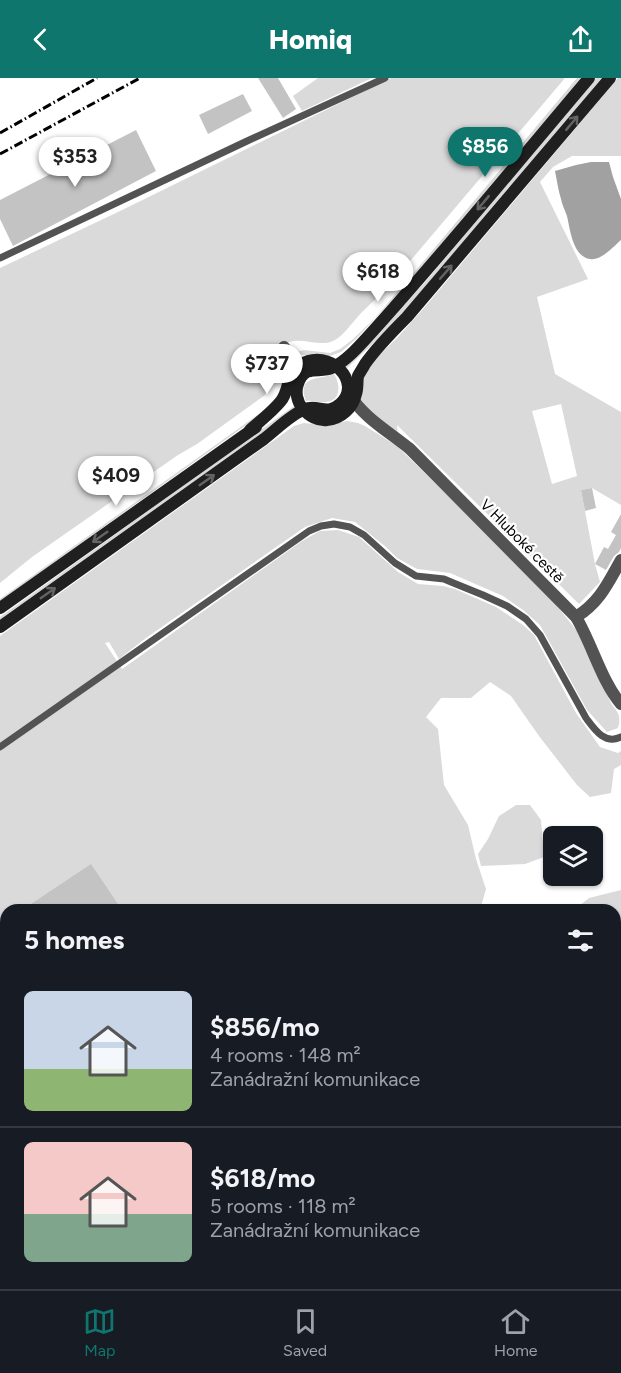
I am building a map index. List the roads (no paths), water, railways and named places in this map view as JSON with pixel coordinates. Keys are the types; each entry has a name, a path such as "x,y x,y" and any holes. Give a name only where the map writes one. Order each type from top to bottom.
{"main road":[{"path":"0,608 250,430 286,407 293,400 302,377 310,370 329,369 333,363 355,351 589,78"},
{"path":"264,439 302,418 329,420 340,416 348,409 348,376 351,369 407,317 609,78"},
{"path":"0,627 303,410 312,407 321,410 334,408 342,402 378,346"},
{"path":"250,430 283,399 290,376 294,370 306,362 314,360 333,363 344,375 349,392"},
{"path":"297,389 299,403 303,410 314,418"}],"street":[{"path":"297,389 297,381 287,352 307,360 314,360"},
{"name":"V Hluboké cestě","path":"349,392 373,421 410,449 576,617 585,631 611,691 621,704"},
{"name":"V Hluboké cestě","path":"340,416 373,421"},
{"path":"576,617 588,610 601,595 621,560"}],"lane":[{"path":"0,258 385,78"},
{"path":"0,747 309,531 334,524 350,527 364,535 395,563 416,576 444,579 507,606 526,619 536,628 594,729 609,740 621,737"}],"railway":[{"path":"0,133 97,78"},
{"path":"0,154 140,78"}]}
